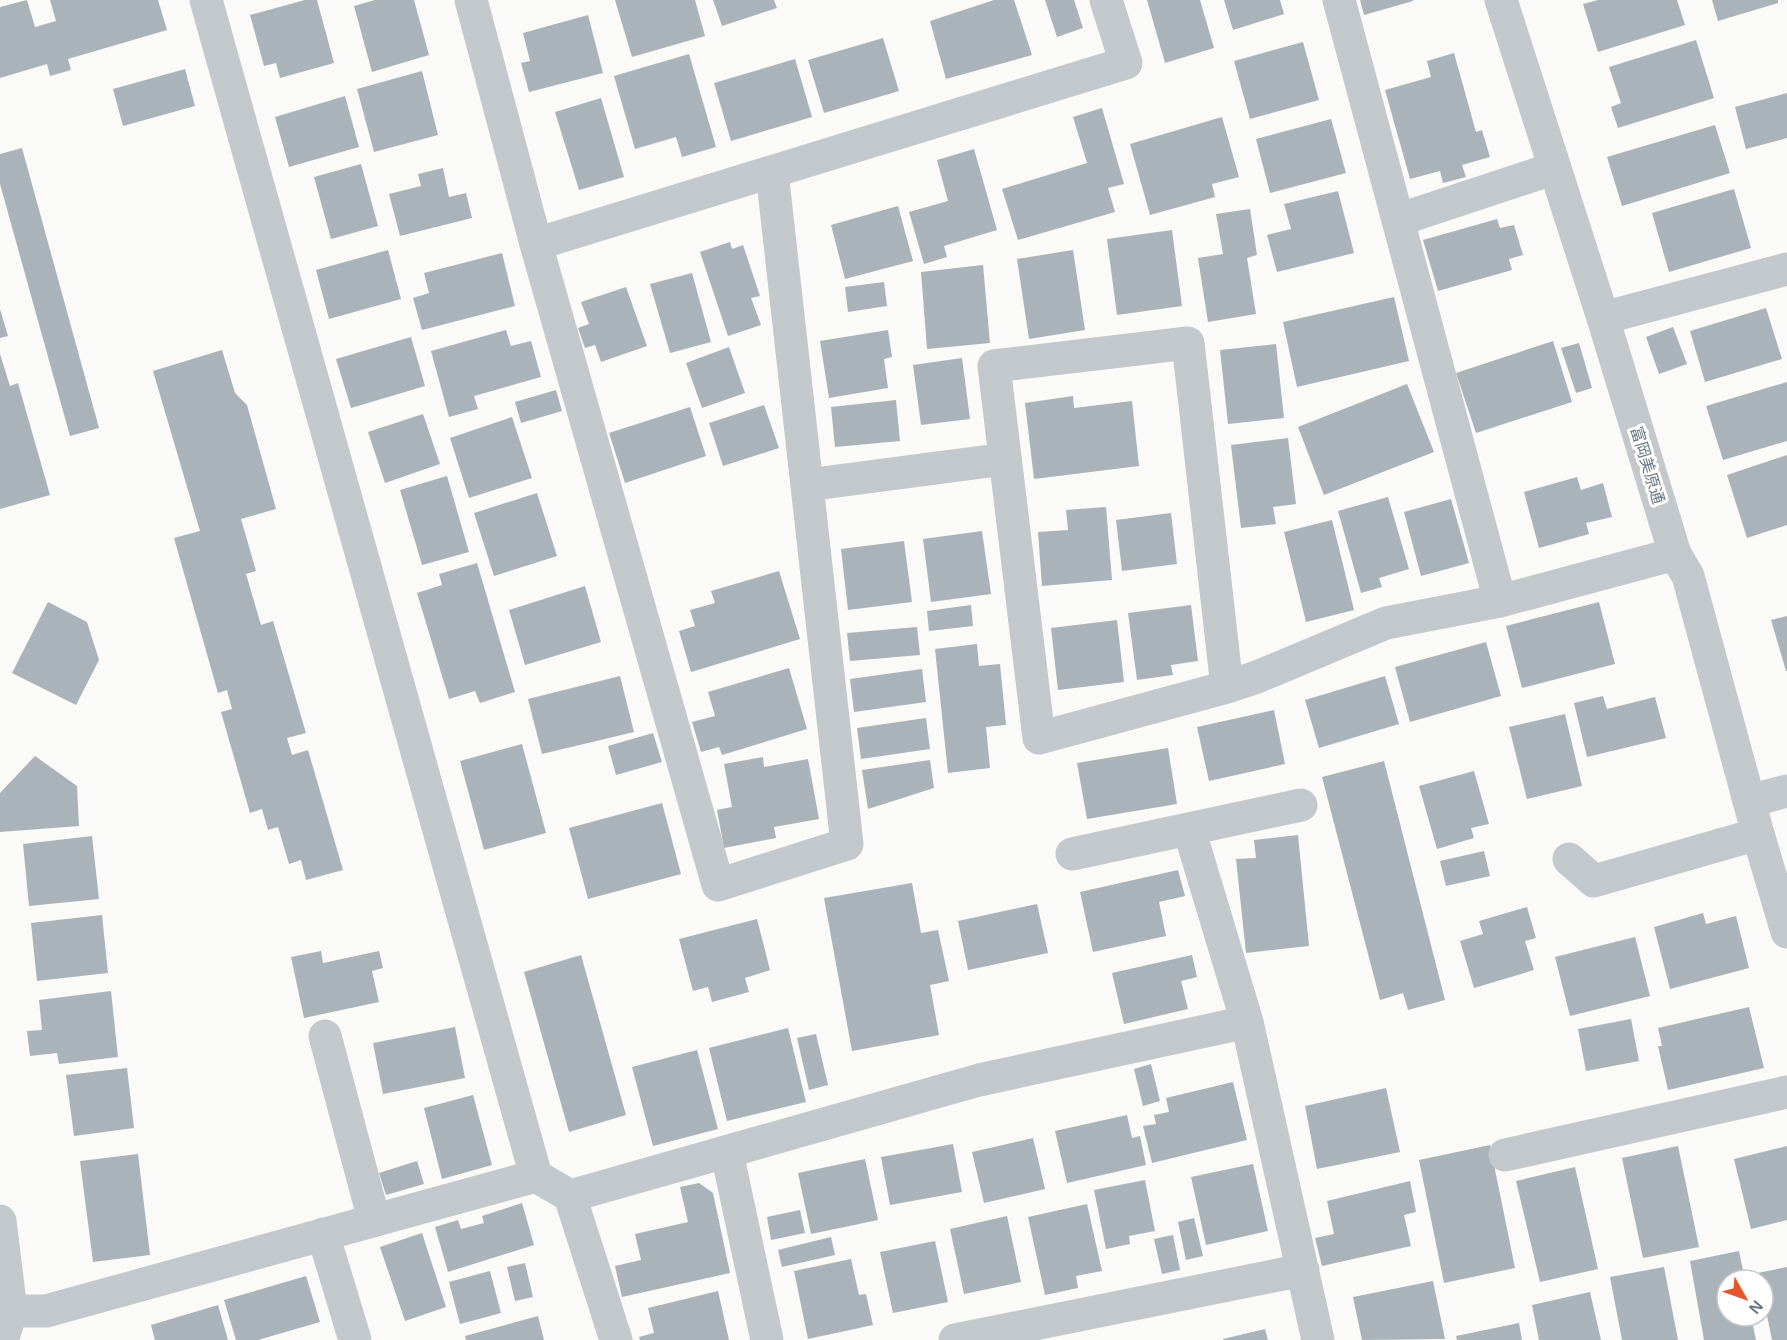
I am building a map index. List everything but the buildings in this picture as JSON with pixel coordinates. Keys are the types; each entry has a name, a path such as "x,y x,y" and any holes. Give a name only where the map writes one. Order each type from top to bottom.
{"street":[{"path":"206,0 536,1176 570,1196 616,1340"},
{"path":"471,0 536,244 718,885 847,844 772,172"},
{"path":"536,244 1126,63 1106,0"},
{"path":"1339,0 1500,601"},
{"name":"富岡美原通","path":"1502,0 1675,554 1688,576 1787,932"},
{"path":"1398,220 1556,168"},
{"path":"1603,318 1787,269"},
{"path":"1227,687 1188,343 994,366 1039,738 1227,687 1257,677 1386,623 1500,601 1675,554"},
{"path":"807,484 1005,459"},
{"path":"1749,801 1787,791"},
{"path":"1072,854 1301,805"},
{"path":"1189,829 1247,1022 1318,1340"},
{"path":"1569,859 1594,881 1758,834"},
{"path":"570,1196 979,1080 1247,1022"},
{"path":"325,1036 374,1220"},
{"path":"1505,1155 1787,1092"},
{"path":"726,1153 767,1340"},
{"path":"0,1221 6,1324 536,1176"},
{"path":"323,1234 355,1340"},
{"path":"955,1340 1303,1270"}]}
